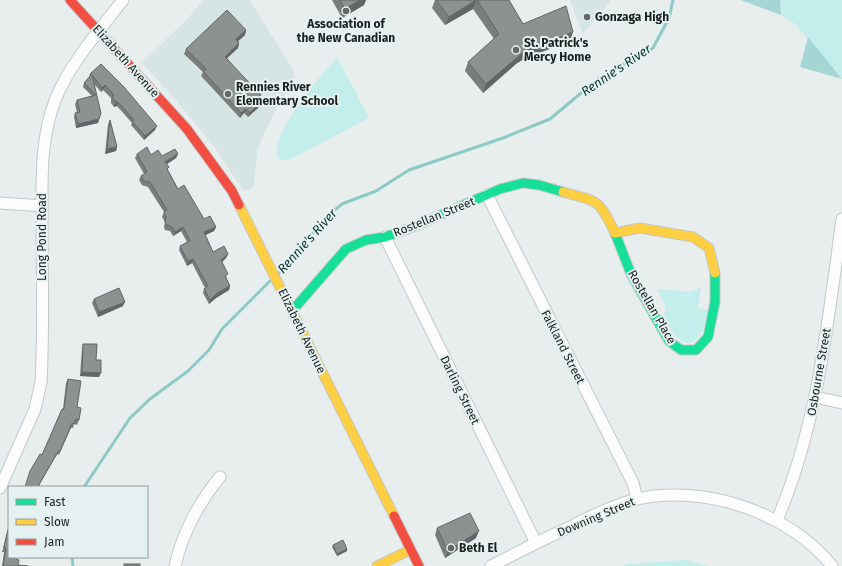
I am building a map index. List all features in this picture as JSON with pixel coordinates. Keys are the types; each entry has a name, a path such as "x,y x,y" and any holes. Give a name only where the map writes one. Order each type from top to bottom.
{"street":[{"name":"Elizabeth Avenue","path":"70,0 187,129 215,166 243,210 419,566"},
{"name":"Long Pond Road","path":"0,488 39,399 42,361 43,150 51,112 63,83 122,0"},
{"name":"Rostellan Place","path":"487,195 512,185 523,183 539,185 588,198 601,205 615,233 637,286 669,341 674,347 681,350 696,350 708,337 715,302 715,270 709,248 693,238 646,228 630,228 615,233"},
{"name":"Rostellan Street","path":"292,311 346,249 366,240 385,237 413,227 487,195"},
{"name":"Falkland Street","path":"487,195 633,483 637,499"},
{"path":"0,203 42,206"},
{"name":"Osbourne Street","path":"777,520 798,466 815,397 842,219"},
{"name":"Darling Street","path":"385,237 536,543"},
{"path":"815,397 842,403"},
{"path":"175,566 183,542 199,507 208,491 220,477"},
{"name":"Downing Street","path":"491,566 589,517 637,499 676,496 716,500 741,506 777,520 810,545 832,566"},
{"path":"377,566 410,550"}],"shaded area":[{"name":"Rennies River Elementary School","path":"204,0 250,0 293,70 294,80 279,104 262,138 257,152 254,186 250,190 244,190 241,187 213,145 175,99 142,63 188,18"},
{"name":"Gonzaga High","path":"570,0 611,0 583,34"},
{"path":"741,0 780,0 781,15"},
{"path":"780,0 842,0 842,78 795,24 781,15"},
{"path":"808,37 842,79 800,67"},
{"path":"337,57 369,118 291,159 280,160 277,151 280,138 287,123 308,92"},
{"path":"701,287 698,308 708,310 703,330 695,340 690,343 684,342 673,333 663,317 666,309 658,289 691,292"},
{"path":"685,560 709,566 624,566 627,564"}],"building":[{"path":"340,0 360,0 345,9"},
{"path":"436,0 476,0 449,17"},
{"name":"St. Patrick's Mercy Home","path":"477,0 509,0 523,24 566,6 573,32 529,49 486,84 468,62 499,34"},
{"path":"227,10 246,30 236,39 239,43 225,57 261,95 256,99 260,103 250,113 246,109 241,113 203,71 206,69 186,49"},
{"path":"101,64 124,87 157,126 145,136 132,121 134,120 118,102 116,102 113,98 113,94 105,85 102,88 92,75 101,113 99,119 78,124 75,113 80,112 77,100 96,95 84,83 91,75 90,74"},
{"path":"110,120 117,147 107,149"},
{"path":"147,147 151,155 158,150 162,156 175,149 178,154 165,162 169,167 167,169 178,189 184,185 204,219 210,216 216,227 204,232 213,252 224,246 228,254 221,260 228,274 225,276 230,286 217,293 210,300 204,289 208,286 193,259 188,261 180,246 190,241 183,227 175,232 172,227 165,223 166,217 164,212 167,210 150,182 144,181 141,176 147,172 137,154"},
{"path":"119,288 125,302 99,312 94,299"},
{"path":"83,344 97,344 96,360 101,360 101,373 82,372"},
{"path":"68,379 81,381 77,407 81,408 79,420 76,419 74,424 72,423 60,451 59,450 38,486 25,486 30,471 40,454 42,455 62,409 64,409"},
{"name":"Beth El","path":"470,513 479,531 448,551 437,528"},
{"path":"8,529 8,558 16,558 19,560 18,565 28,566 3,566 6,548 4,547"},
{"path":"343,540 347,549 337,554 333,545"},
{"path":"124,564 140,564 140,566 124,566"}],"waterway":[{"name":"Rennie's River","path":"279,273 325,218 342,204 376,191 409,170 503,138 550,119 599,78 653,48 669,18 673,0"},
{"name":"Rennie's River","path":"85,486 130,418 150,399 188,371 209,350 222,329 271,280"},
{"name":"Rennie's River","path":"72,558 73,566"}],"traffic: fast":[{"path":"292,311 346,249 366,240 385,237 413,227 500,189 523,183 539,185 563,192"},
{"path":"615,233 631,274 669,341 681,350 696,350 708,337 715,302 715,273"}],"traffic: slow":[{"path":"563,192 591,200 596,203 605,213 615,233 640,228 693,237 709,248 715,273"},
{"path":"239,205 394,516"},
{"path":"377,566 410,550"}],"traffic: jam":[{"path":"70,0 187,129 232,191 239,205"},
{"path":"394,516 419,566"}],"place":[{"name":"Association of the New Canadian","path":"346,11"},
{"name":"Gonzaga High","path":"587,17"},
{"name":"St. Patrick's Mercy Home","path":"516,50"},
{"name":"Rennies River Elementary School","path":"228,94"},
{"name":"Beth El","path":"451,548"}]}
